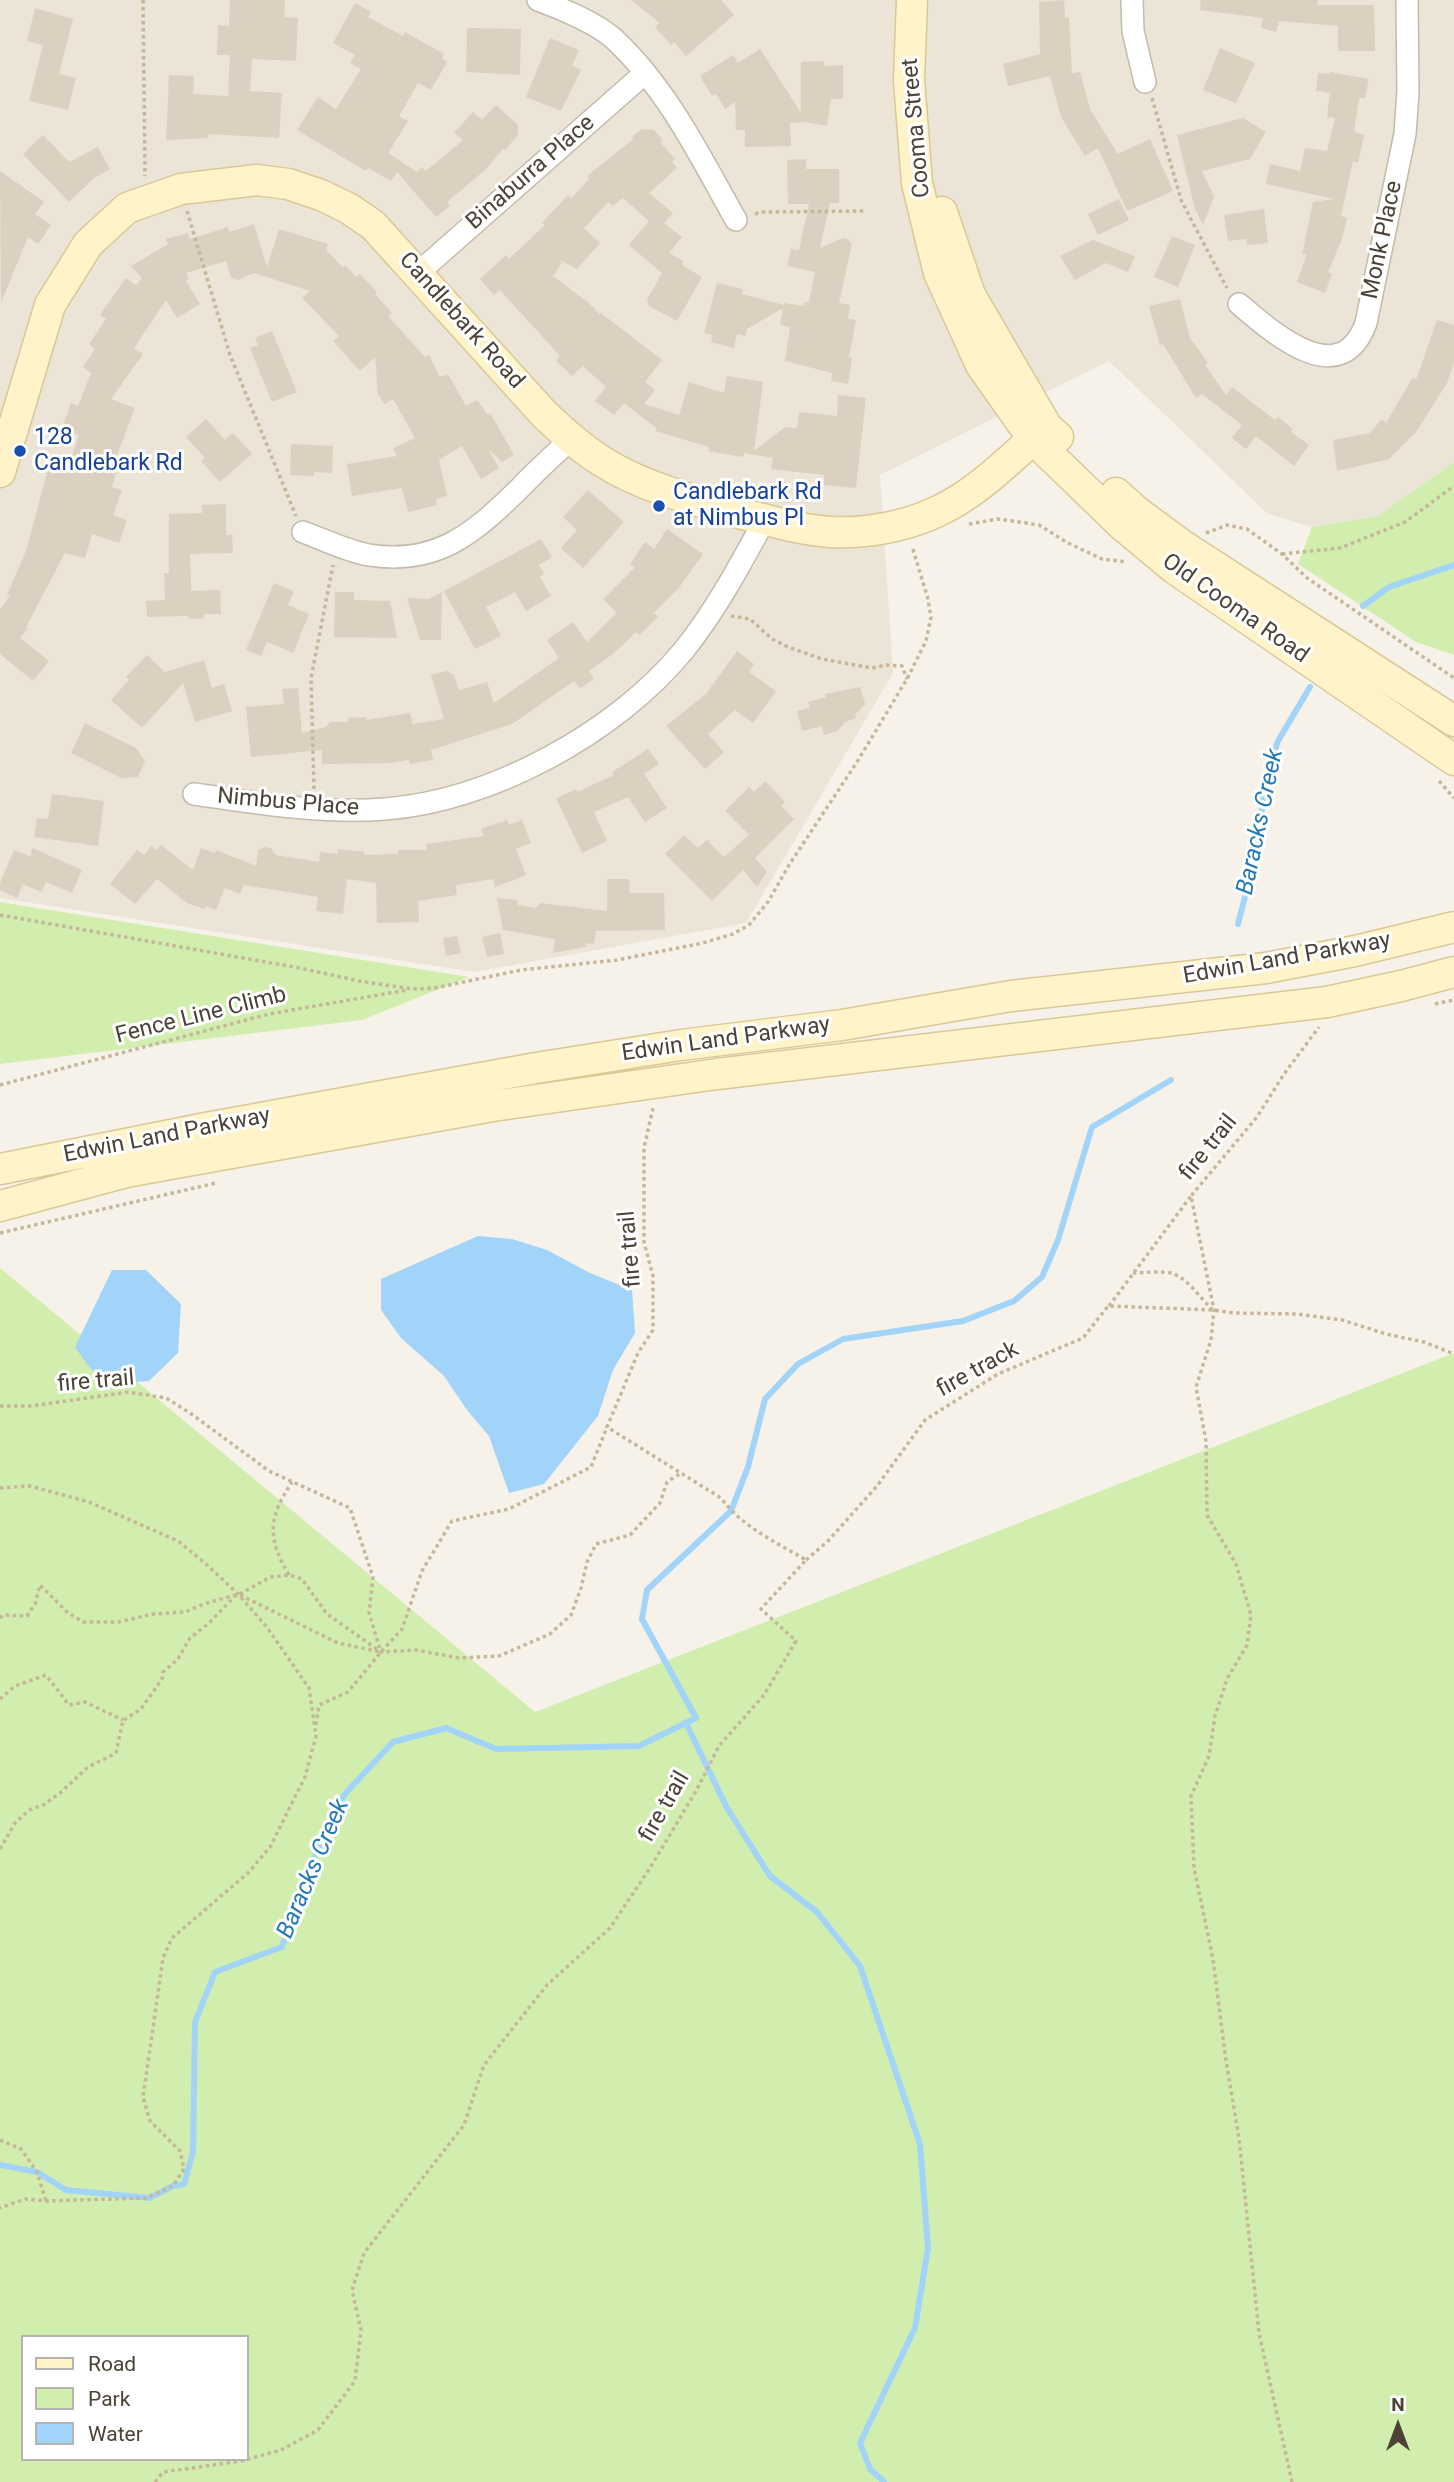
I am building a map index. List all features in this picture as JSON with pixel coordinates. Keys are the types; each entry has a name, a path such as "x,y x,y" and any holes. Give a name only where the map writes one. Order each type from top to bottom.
{"main road":[{"name":"Cooma Street","path":"913,0 923,94 940,203 970,295 1040,433"},
{"name":"Candlebark Road","path":"0,472 50,305 88,244 127,208 181,189 257,180 288,184 321,195 348,208 373,225 545,415 570,439 604,463 652,485 710,505 811,530 832,532 856,532 906,523 932,514 961,499 1040,433"},
{"name":"Old Cooma Road","path":"1040,433 1136,511 1317,649"},
{"name":"Old Cooma Road","path":"1040,433 1122,525 1175,569 1343,666 1454,721"},
{"name":"Old Cooma Road","path":"1343,666 1454,760"},
{"name":"Edwin Land Parkway","path":"0,1169 219,1125 536,1068 681,1045 842,1025 1011,996 1266,968 1355,951 1454,927"},
{"name":"Edwin Land Parkway","path":"0,1206 126,1172 494,1106 843,1058 1327,1002 1454,972"}],"street":[{"path":"538,0 567,11 612,37 645,73 682,125 736,220"},
{"path":"1132,0 1133,31 1145,82"},
{"name":"Monk Place","path":"1239,304 1289,344 1312,353 1328,355 1343,351 1355,343 1362,333 1405,134 1408,92 1407,0"},
{"name":"Binaburra Place","path":"418,273 645,73"},
{"path":"303,532 368,554 392,557 449,545 490,518 570,439"},
{"name":"Nimbus Place","path":"194,794 256,804 314,809 386,809 435,802 543,762 621,711 682,652 708,618 765,519"}],"path":[{"path":"143,0 145,202"},
{"path":"1145,82 1156,106 1181,200 1224,285 1239,304"},
{"path":"181,189 230,355 303,532"},
{"path":"736,220 762,212 864,211"},
{"path":"1282,554 1340,548 1405,522 1454,486"},
{"path":"961,525 998,519 1039,525 1102,559 1135,564"},
{"path":"0,915 413,989 435,988 522,970 617,960 702,943 741,930 756,919 768,902 789,865 857,762 926,641 931,617 928,599 906,523"},
{"path":"1182,545 1211,530 1232,525 1247,528 1282,554 1307,578 1454,678"},
{"path":"314,809 311,678 337,545"},
{"path":"708,618 730,616 750,619 772,639 788,648 822,660 856,666 902,666 906,679"},
{"name":"Fence Line Climb","path":"0,1085 269,1014 413,989"},
{"path":"1430,1006 1454,1000"},
{"path":"1305,1029 1331,1025"},
{"name":"fire trail","path":"1292,2482 1259,2333 1239,2138 1213,1959 1194,1868 1191,1796 1209,1756 1215,1716 1227,1679 1247,1645 1251,1615 1237,1564 1207,1515 1206,1441 1196,1387 1211,1340 1214,1310 1191,1196 1257,1117 1284,1074 1319,1027"},
{"name":"fire trail","path":"315,1730 319,1705 348,1692 402,1629 422,1571 452,1521 509,1510 591,1467 638,1353 653,1330 653,1276 644,1242 644,1148 654,1106 640,1108"},
{"path":"0,1233 228,1180"},
{"name":"fire track","path":"806,1560 828,1541 877,1486 925,1420 998,1374 1083,1338 1191,1196"},
{"path":"1133,1273 1173,1273 1191,1286 1198,1297 1214,1310"},
{"path":"1108,1306 1297,1314 1342,1320 1386,1334 1424,1342 1454,1354"},
{"name":"fire trail","path":"0,1406 31,1406 128,1392 166,1398 201,1420 269,1471 350,1508 373,1577 369,1613 381,1652"},
{"path":"607,1427 722,1498 730,1511 754,1529 806,1560"},
{"path":"238,1594 338,1643 381,1652 416,1650 459,1658 499,1656 550,1634 571,1615 587,1562 596,1544 630,1535 660,1503 667,1482 681,1473"},
{"path":"289,1575 275,1552 273,1517 278,1502 292,1482"},
{"path":"0,1488 30,1486 89,1502 178,1541 238,1594 266,1626 309,1688 316,1736 305,1777 271,1847 247,1872 172,1938 163,1958 143,2097 150,2121 180,2151 184,2169 173,2186 146,2198 46,2201 24,2199 0,2208"},
{"name":"fire trail","path":"248,2459 281,2450 318,2430 355,2381 361,2330 352,2290 363,2253 464,2125 484,2065 547,1985 610,1928 696,1791 719,1746 764,1695 796,1641 761,1609 806,1560"},
{"path":"0,1618 3,1615 27,1616 35,1604 40,1585 68,1612 83,1622 118,1622 153,1614 185,1612 255,1587 270,1577 289,1575 302,1579 327,1614 381,1652"},
{"path":"0,1849 15,1823 29,1810 60,1793 88,1767 116,1753 123,1720 141,1709 162,1679 163,1672 178,1659 190,1638 238,1594"},
{"path":"0,1699 15,1686 46,1675 69,1705 85,1702 123,1720"},
{"path":"0,2140 21,2149 37,2172 46,2201"},
{"name":"fire trail","path":"155,2482 163,2472 241,2461"}],"shaded area":[{"path":"0,0 1454,0 1454,462 1378,516 1312,527 1268,514 1109,361 880,475 893,673 746,923 474,972 0,898"}],"green space":[{"path":"1454,462 1454,655 1416,642 1298,564 1312,527 1378,516"},
{"path":"0,902 469,977 362,1020 0,1064"},
{"path":"0,1268 535,1712 1454,1353 1454,2482 0,2482"}],"water":[{"path":"478,1236 512,1239 547,1250 590,1273 632,1290 635,1333 613,1370 598,1416 544,1484 509,1493 489,1436 444,1376 401,1338 381,1310 381,1279"},
{"path":"112,1270 146,1270 181,1304 178,1353 149,1381 112,1384 89,1367 75,1347"}],"building":[{"path":"230,0 285,0 284,17 298,18 296,61 252,59 250,91 282,93 279,138 209,134 208,138 166,140 169,75 194,76 193,94 228,96 230,55 217,55 218,25 229,26"},
{"path":"631,0 721,0 734,15 686,56 674,42 671,45 655,27 660,23"},
{"path":"1064,0 1065,17 1069,18 1072,73 1080,72 1090,109 1118,154 1150,139 1173,191 1127,211 1098,148 1085,156 1061,117 1050,76 1008,86 1003,64 1040,54 1039,2"},
{"path":"1201,0 1318,0 1317,5 1374,5 1375,51 1338,51 1338,26 1279,21 1276,32 1261,28 1263,18 1200,10"},
{"path":"355,3 371,12 368,17 403,36 405,32 444,54 442,58 447,62 431,90 418,83 399,116 408,121 388,153 417,172 422,167 426,171 463,140 454,133 473,112 482,120 496,105 518,125 518,135 505,150 504,148 485,170 447,202 450,206 436,217 397,172 391,181 368,168 366,171 297,130 318,97 336,109 361,69 350,63 355,55 333,43"},
{"path":"35,8 73,19 59,74 76,78 68,110 29,101 43,45 27,41"},
{"path":"467,28 521,29 520,75 466,72"},
{"path":"550,38 579,50 572,66 581,70 561,111 526,97"},
{"path":"1220,48 1255,63 1236,103 1203,90"},
{"path":"760,49 801,113 801,62 824,61 824,66 843,65 843,99 831,99 827,126 806,122 790,123 791,146 745,147 745,130 736,130 735,102 725,109 716,94 712,96 700,76 733,55 738,63"},
{"path":"1330,72 1369,79 1365,98 1359,98 1354,132 1364,135 1358,163 1353,161 1341,216 1347,218 1342,239 1328,272 1332,274 1325,293 1297,282 1307,254 1302,255 1313,202 1334,199 1266,184 1270,164 1300,171 1305,148 1327,151 1335,118 1327,117 1330,93 1316,91 1318,73"},
{"path":"1243,118 1266,132 1250,159 1202,171 1214,197 1203,225 1195,209 1177,135"},
{"path":"642,129 654,130 675,159 672,162 677,168 649,193 673,213 664,223 682,237 669,253 702,277 677,321 649,306 647,300 662,273 629,245 649,221 623,198 612,206 608,202 584,228 600,243 577,269 560,260 562,263 553,276 662,360 645,382 655,390 644,404 679,415 689,382 724,393 727,376 763,382 754,451 785,427 797,428 799,412 837,416 838,395 866,398 856,488 824,485 824,475 771,469 773,458 744,453 743,457 708,451 709,447 656,431 656,428 624,403 614,415 595,401 606,387 583,366 572,376 556,361 560,356 500,290 494,295 480,279 506,255 509,259 545,225 542,223 568,195 571,199 589,179 587,176"},
{"path":"43,135 69,162 98,147 110,169 94,178 69,202 23,154"},
{"path":"806,159 806,169 839,169 839,203 830,203 820,248 843,238 852,244 839,303 850,305 848,319 856,320 849,357 852,358 848,384 831,381 832,373 785,361 790,327 780,325 783,308 747,329 745,336 737,334 734,348 711,342 713,335 704,333 717,283 743,289 742,294 784,305 804,306 805,302 809,302 815,272 787,266 791,249 799,250 809,204 788,204 787,160"},
{"path":"0,171 44,202 35,214 51,225 38,244 28,237 1,303"},
{"path":"1119,199 1129,220 1098,235 1088,214"},
{"path":"1264,209 1268,243 1247,245 1246,239 1228,241 1224,215"},
{"path":"254,224 267,267 279,229 328,244 326,250 343,268 345,265 356,277 360,274 377,292 375,294 392,313 388,316 425,357 429,355 440,377 448,374 466,406 477,400 488,415 490,413 514,455 502,462 488,449 499,468 481,479 462,446 439,460 447,496 436,499 437,505 408,512 402,488 352,496 347,464 397,456 393,448 415,438 393,399 384,404 378,394 375,357 360,371 333,341 339,336 302,298 310,291 254,273 238,280 231,277 226,261 186,273 189,279 186,281 200,304 177,318 166,300 134,348 143,354 111,399 135,408 112,468 117,470 112,487 122,490 113,515 127,520 119,543 92,534 85,558 65,553 26,627 28,628 20,638 49,661 33,681 0,654 0,609 10,596 7,595 26,551 49,465 67,471 79,435 62,429 71,403 78,406 91,373 83,367 95,349 89,344 106,319 100,315 126,278 136,285 142,278 131,266 168,244 166,239 188,233 190,239 228,227 229,232"},
{"path":"1172,236 1195,245 1178,287 1154,277"},
{"path":"1093,240 1135,256 1128,272 1106,263 1075,280 1060,256"},
{"path":"1180,299 1190,338 1226,395 1232,387 1275,420 1278,417 1293,429 1291,432 1309,445 1294,466 1256,436 1246,449 1232,438 1242,425 1202,394 1196,398 1163,344 1160,345 1149,306"},
{"path":"1437,320 1454,325 1454,362 1447,383 1416,432 1389,459 1337,471 1333,440 1370,433 1382,419 1386,423 1413,377 1416,380"},
{"path":"272,331 297,392 272,402 250,348 258,345 255,338"},
{"path":"206,419 225,440 233,433 252,454 220,482 201,461 205,458 186,437"},
{"path":"291,444 333,446 332,473 314,472 314,476 290,475"},
{"path":"588,490 624,522 583,568 561,548 577,530 563,517"},
{"path":"226,504 226,535 232,535 233,553 190,554 191,591 220,590 221,614 204,614 204,618 189,619 188,616 147,617 146,601 165,600 164,573 169,573 169,514 202,513 202,505"},
{"path":"667,529 703,554 678,589 654,613 658,617 639,635 636,632 613,654 589,671 594,679 580,688 574,681 512,724 431,750 433,760 410,764 409,760 391,763 322,764 322,750 251,757 246,707 284,704 282,689 298,688 302,733 326,727 330,722 348,722 348,718 366,717 366,720 410,713 413,724 444,719 431,675 447,671 454,675 459,690 487,682 494,703 559,658 547,640 573,622 587,642 617,613 603,599 635,567 630,564 645,542 654,549"},
{"path":"541,539 552,557 539,565 544,574 540,577 551,596 526,611 515,592 486,607 501,636 475,649 444,591"},
{"path":"274,583 294,591 288,605 309,614 293,653 267,642 261,656 246,650"},
{"path":"335,592 354,592 354,600 390,601 397,638 334,637"},
{"path":"442,592 441,640 420,640 407,598 429,599"},
{"path":"737,651 754,664 749,672 776,691 753,723 735,710 708,734 724,752 705,769 666,726 706,694"},
{"path":"147,655 165,672 204,660 212,688 224,684 232,711 195,722 183,683 142,728 111,700 129,680 126,677"},
{"path":"860,687 865,704 855,715 856,718 845,722 837,731 824,735 822,726 802,731 797,711 810,708 808,702 826,697 825,694"},
{"path":"85,723 136,748 145,761 138,777 121,778 71,753"},
{"path":"648,749 659,764 644,774 667,808 645,822 628,797 594,812 607,841 582,853 556,798 576,789 577,792 614,775 612,772"},
{"path":"765,781 785,802 781,806 794,819 755,858 767,872 757,887 743,870 712,901 665,854 684,835 698,848 707,840 724,857 749,835 725,811 749,787 754,792"},
{"path":"52,794 104,801 98,846 34,837 37,818 48,819"},
{"path":"507,820 509,825 522,820 531,843 516,849 526,875 495,887 493,879 456,885 457,895 418,901 419,922 377,923 376,883 347,879 343,914 316,911 318,897 244,885 240,894 225,888 216,910 206,906 205,909 187,903 157,879 135,904 110,884 137,850 144,855 151,846 156,850 161,845 193,870 201,848 215,853 216,850 256,866 258,850 264,847 271,848 275,855 319,862 320,852 337,854 338,849 364,852 364,855 398,854 398,850 427,850 426,844 484,836 481,829"},
{"path":"32,848 82,870 72,893 46,882 41,892 23,884 17,898 0,890 0,883 14,850 31,857"},
{"path":"607,879 629,879 630,893 664,893 665,930 596,931 594,944 587,943 586,947 553,953 555,939 503,930 497,898 517,900 518,905 536,908 540,903 607,911"},
{"path":"500,933 504,954 487,957 482,937"},
{"path":"457,936 461,953 446,956 443,938"}],"waterway":[{"name":"Baracks Creek","path":"1363,606 1389,587 1454,565"},
{"name":"Baracks Creek","path":"1238,924 1251,874 1261,819 1264,782 1278,741 1310,687"},
{"name":"Baracks Creek","path":"0,2165 37,2172 66,2190 149,2198 173,2186 184,2184 193,2152 195,2022 215,1972 282,1947 313,1860 344,1795 393,1742 446,1728 496,1749 639,1746 696,1718 642,1619 647,1590 731,1511 748,1467 765,1399 798,1364 843,1339 963,1321 1014,1301 1042,1277 1058,1240 1092,1127 1171,1080"},
{"path":"686,1723 727,1808 770,1876 817,1912 860,1966 920,2144 928,2248 915,2328 860,2443 870,2469 884,2482"}],"place":[{"name":"128 Candlebark Rd","path":"20,451"},
{"name":"Candlebark Rd at Nimbus Pl","path":"659,506"}]}
